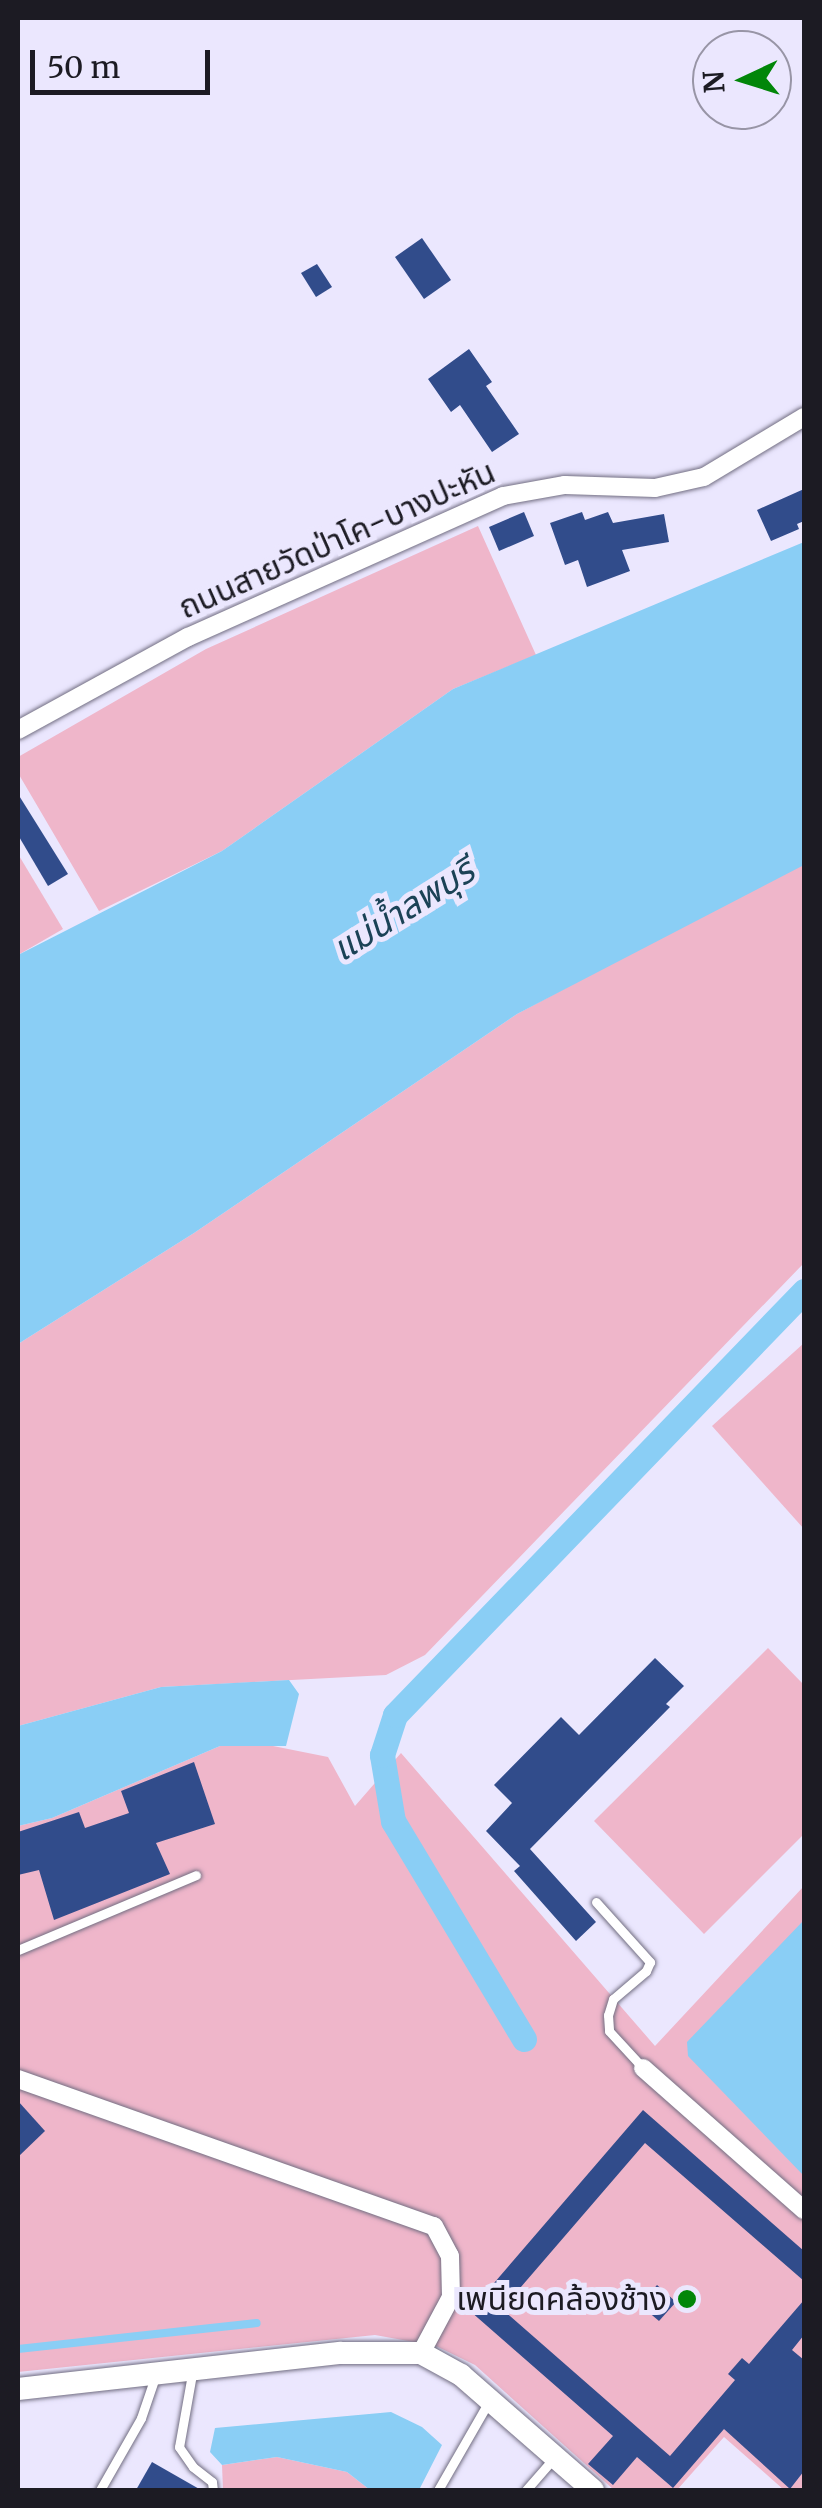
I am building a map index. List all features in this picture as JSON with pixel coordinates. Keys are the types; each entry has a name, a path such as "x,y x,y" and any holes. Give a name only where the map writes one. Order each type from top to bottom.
{"street":[{"name":"ถนนสายวัดป่าโค-บางปะหัน","path":"18,730 188,637 504,496 565,485 655,488 704,477 804,417"},
{"path":"642,2068 804,2210"},
{"path":"18,2079 434,2226 450,2256 451,2297 421,2352"},
{"path":"18,2389 341,2353 421,2352 461,2375 594,2490"}],"lane":[{"path":"18,1950 196,1875"},
{"path":"596,1902 650,1962 646,1971 613,1998 608,2015 609,2032 642,2068"},
{"path":"192,2371 179,2446 212,2482 213,2490"},
{"path":"100,2490 141,2418 156,2375"},
{"path":"438,2490 490,2400"},
{"path":"526,2490 555,2457"}],"shaded area":[{"path":"478,526 536,655 453,689 222,851 99,911 18,773 18,757 206,649"},
{"path":"18,854 63,929 18,955"},
{"path":"804,861 804,1263 425,1655 386,1675 161,1687 18,1726 18,1344 194,1233 517,1014"},
{"path":"804,1343 804,1529 712,1426"},
{"path":"768,1648 804,1685 804,1834 704,1934 594,1821"},
{"path":"258,1743 328,1757 355,1806 401,1753 655,2046 804,1886 804,2490 784,2490 724,2437 677,2490 614,2490 475,2365 436,2346 375,2335 18,2372 18,1826 52,1818 220,1746"},
{"path":"277,2457 347,2472 370,2490 223,2490 222,2465"}],"water":[{"name":"แม่น้ำลพบุรี","path":"804,542 804,865 517,1014 194,1233 18,1344 18,955 222,851 453,689"},
{"path":"289,1680 299,1694 286,1746 220,1746 52,1818 18,1826 18,1726 161,1687"},
{"path":"804,1920 804,2176 688,2056 687,2042"},
{"path":"391,2412 422,2427 442,2445 419,2490 370,2490 347,2472 277,2457 222,2465 210,2452 215,2428"}],"building":[{"path":"422,238 451,280 424,299 395,257"},
{"path":"317,264 332,287 316,297 301,273"},
{"path":"469,349 492,382 486,386 519,434 492,452 460,405 451,412 428,379"},
{"path":"804,489 804,521 797,524 799,529 771,541 757,510"},
{"path":"524,512 534,536 499,551 489,527"},
{"path":"582,512 585,520 608,512 613,523 664,514 669,542 622,550 630,571 587,587 578,560 565,565 550,523"},
{"path":"18,794 68,874 48,886 18,835"},
{"path":"655,1658 684,1686 666,1704 670,1707 530,1849 596,1922 576,1941 514,1871 520,1866 486,1831 512,1803 494,1785 561,1717 579,1735"},
{"path":"194,1762 215,1824 156,1843 170,1874 54,1920 39,1870 18,1875 18,1832 79,1812 85,1828 129,1813 121,1791"},
{"path":"18,2101 45,2131 18,2157"},
{"path":"643,2110 804,2251 804,2281 645,2143 502,2309 670,2456 735,2380 728,2374 742,2358 749,2364 804,2300 804,2335 792,2350 804,2360 804,2471 790,2489 724,2429 673,2488 637,2457 613,2485 588,2464 613,2436 470,2311"},
{"path":"657,2285 676,2302 659,2321 640,2305"},
{"path":"152,2462 201,2490 136,2490"}],"waterway":[{"path":"524,2039 393,1821 382,1755 395,1715 804,1291"},
{"path":"18,2349 257,2323"}],"place":[{"name":"เพนียดคล้องช้าง","path":"687,2299"}]}
